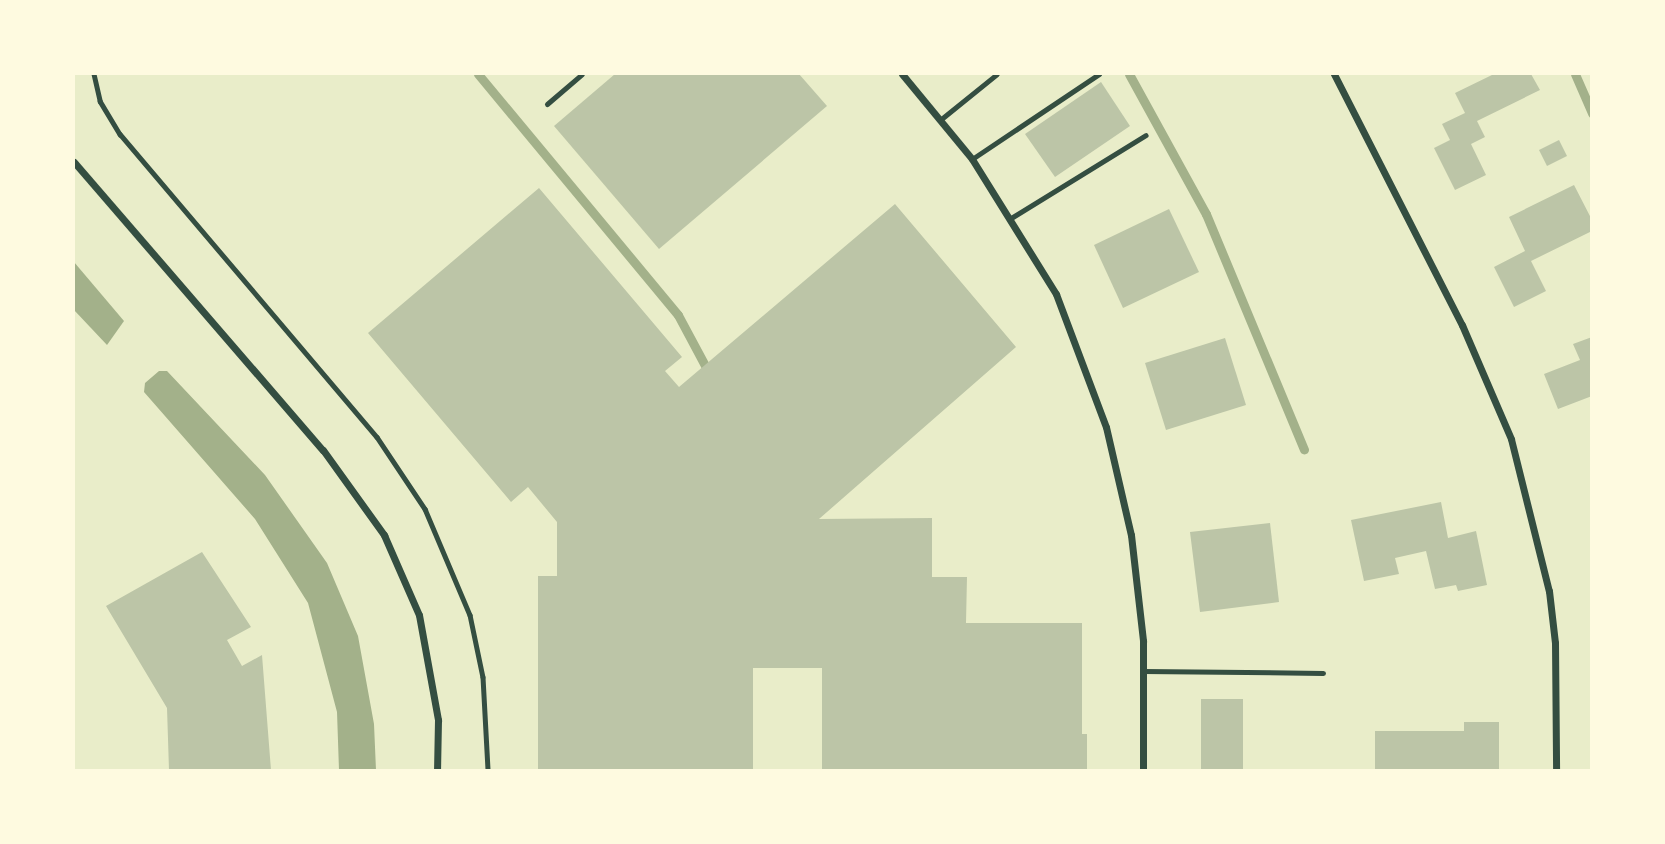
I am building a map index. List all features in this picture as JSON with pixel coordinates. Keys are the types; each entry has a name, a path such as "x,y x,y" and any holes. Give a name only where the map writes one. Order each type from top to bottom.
{"street":[{"path":"902,74 972,159 1056,294 1106,427 1131,535 1143,671 1143,771"},
{"path":"1334,74 1472,346 1511,439 1549,591 1556,657 1556,771"},
{"path":"74,162 323,450 384,535 419,615 438,720 437,771"}],"lane":[{"path":"547,104 582,74"},
{"path":"940,120 997,74"},
{"path":"972,159 1098,74"},
{"path":"1011,218 1146,135"},
{"path":"1143,671 1323,673"}],"path":[{"path":"94,74 100,101 120,134 377,437 425,509 470,615 483,677 488,771"}],"shaded area":[{"path":"74,262 124,321 107,345 74,310"},
{"path":"159,371 167,371 265,475 327,563 358,636 374,724 376,770 339,770 337,712 308,603 255,519 144,392 145,383"}],"building":[{"path":"615,74 799,74 827,106 659,249 554,126"},
{"path":"1494,74 1531,74 1540,90 1477,121 1485,137 1471,144 1486,175 1455,190 1434,148 1450,140 1442,124 1465,113 1455,93"},
{"path":"1101,82 1130,126 1055,177 1025,134"},
{"path":"1559,140 1567,156 1547,166 1539,150"},
{"path":"1574,185 1592,220 1592,231 1531,261 1546,291 1514,307 1494,267 1525,251 1509,217"},
{"path":"539,188 682,357 665,371 679,387 895,204 1016,347 819,519 932,518 932,577 967,577 966,623 1082,623 1082,734 1087,734 1087,770 822,770 822,668 753,668 753,770 538,770 538,576 557,576 557,522 528,487 511,502 368,333"},
{"path":"1169,209 1199,272 1123,308 1094,245"},
{"path":"1592,337 1592,396 1558,409 1544,374 1580,360 1573,344"},
{"path":"1225,338 1246,405 1166,430 1145,363"},
{"path":"1441,502 1448,538 1476,531 1487,585 1458,591 1456,585 1435,589 1426,551 1395,558 1399,574 1364,581 1351,520"},
{"path":"1270,523 1279,602 1200,612 1190,532"},
{"path":"202,552 251,627 227,640 242,666 262,655 271,770 169,770 167,708 106,606"},
{"path":"1201,699 1243,699 1243,770 1201,770"},
{"path":"1464,722 1499,722 1499,770 1375,770 1375,731 1464,731"}],"waterway":[{"path":"478,74 678,315 710,375"},
{"path":"1129,74 1206,214 1304,449"},
{"path":"1575,74 1592,113"}]}
